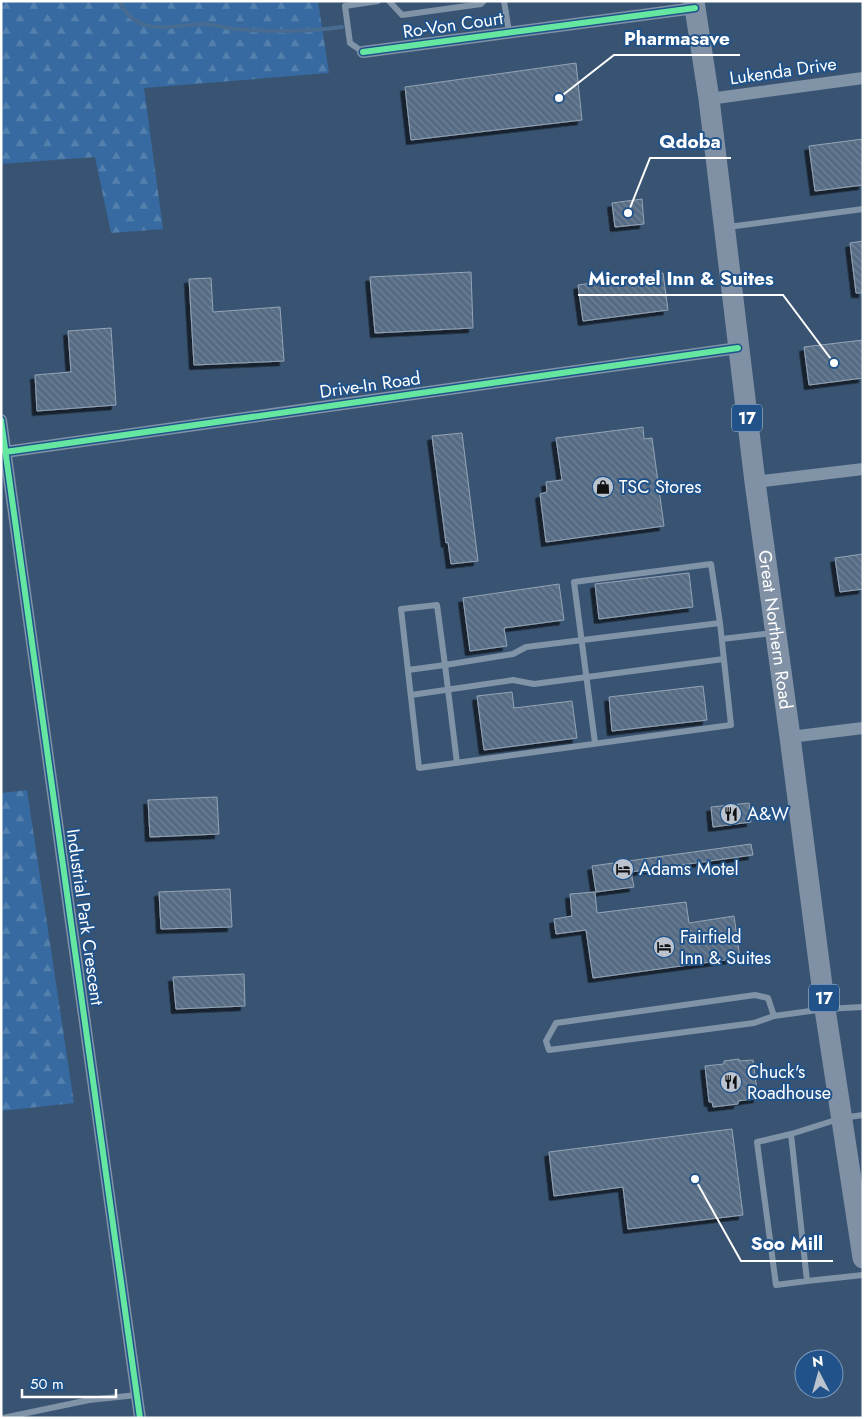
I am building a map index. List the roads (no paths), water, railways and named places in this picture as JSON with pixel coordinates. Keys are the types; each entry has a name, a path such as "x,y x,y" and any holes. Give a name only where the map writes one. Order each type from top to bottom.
{"highway":[{"name":"Great Northern Road","path":"694,5 709,99 755,482 826,1009 842,1118 858,1194 863,1258"}],"street":[{"name":"Ro-Von Court","path":"363,52 694,5"},
{"name":"Lukenda Drive","path":"709,99 863,78"},
{"name":"Drive-In Road","path":"5,452 738,348"},
{"name":"Industrial Park Crescent","path":"1,420 140,1418"},
{"path":"755,482 863,469"},
{"path":"790,737 863,728"}],"lane":[{"path":"363,52 350,43 344,3 378,1"},
{"path":"389,1 402,15 481,4 484,1"},
{"path":"504,1 509,32"},
{"path":"724,228 863,209"},
{"path":"457,763 437,605 401,609 420,768 457,763 595,743 674,734 732,725 711,564 574,582 595,743"},
{"path":"408,670 513,654 526,647 720,623"},
{"path":"722,640 776,632"},
{"path":"411,695 513,680 534,684 724,659"},
{"path":"774,1016 768,998 755,996 556,1023 546,1041 549,1050 754,1023 774,1016 826,1009 863,1007"},
{"path":"863,1115 842,1118 791,1134 757,1142 776,1285 863,1275"},
{"path":"791,1134 807,1281"},
{"path":"3,1418 89,1400 137,1395"}],"waterway":[{"path":"120,1 130,17 140,23 155,27 204,24 235,29 275,31 302,31 342,27"}],"place":[{"name":"Pharmasave","path":"559,98"},
{"name":"Qdoba","path":"628,213"},
{"name":"Microtel Inn & Suites","path":"834,363"},
{"name":"TSC Stores","path":"603,487"},
{"name":"A&W","path":"731,814"},
{"name":"Adams Motel","path":"623,869"},
{"name":"Fairfield Inn & Suites","path":"664,947"},
{"name":"Chuck's Roadhouse","path":"731,1082"},
{"name":"Soo Mill","path":"695,1179"}]}
